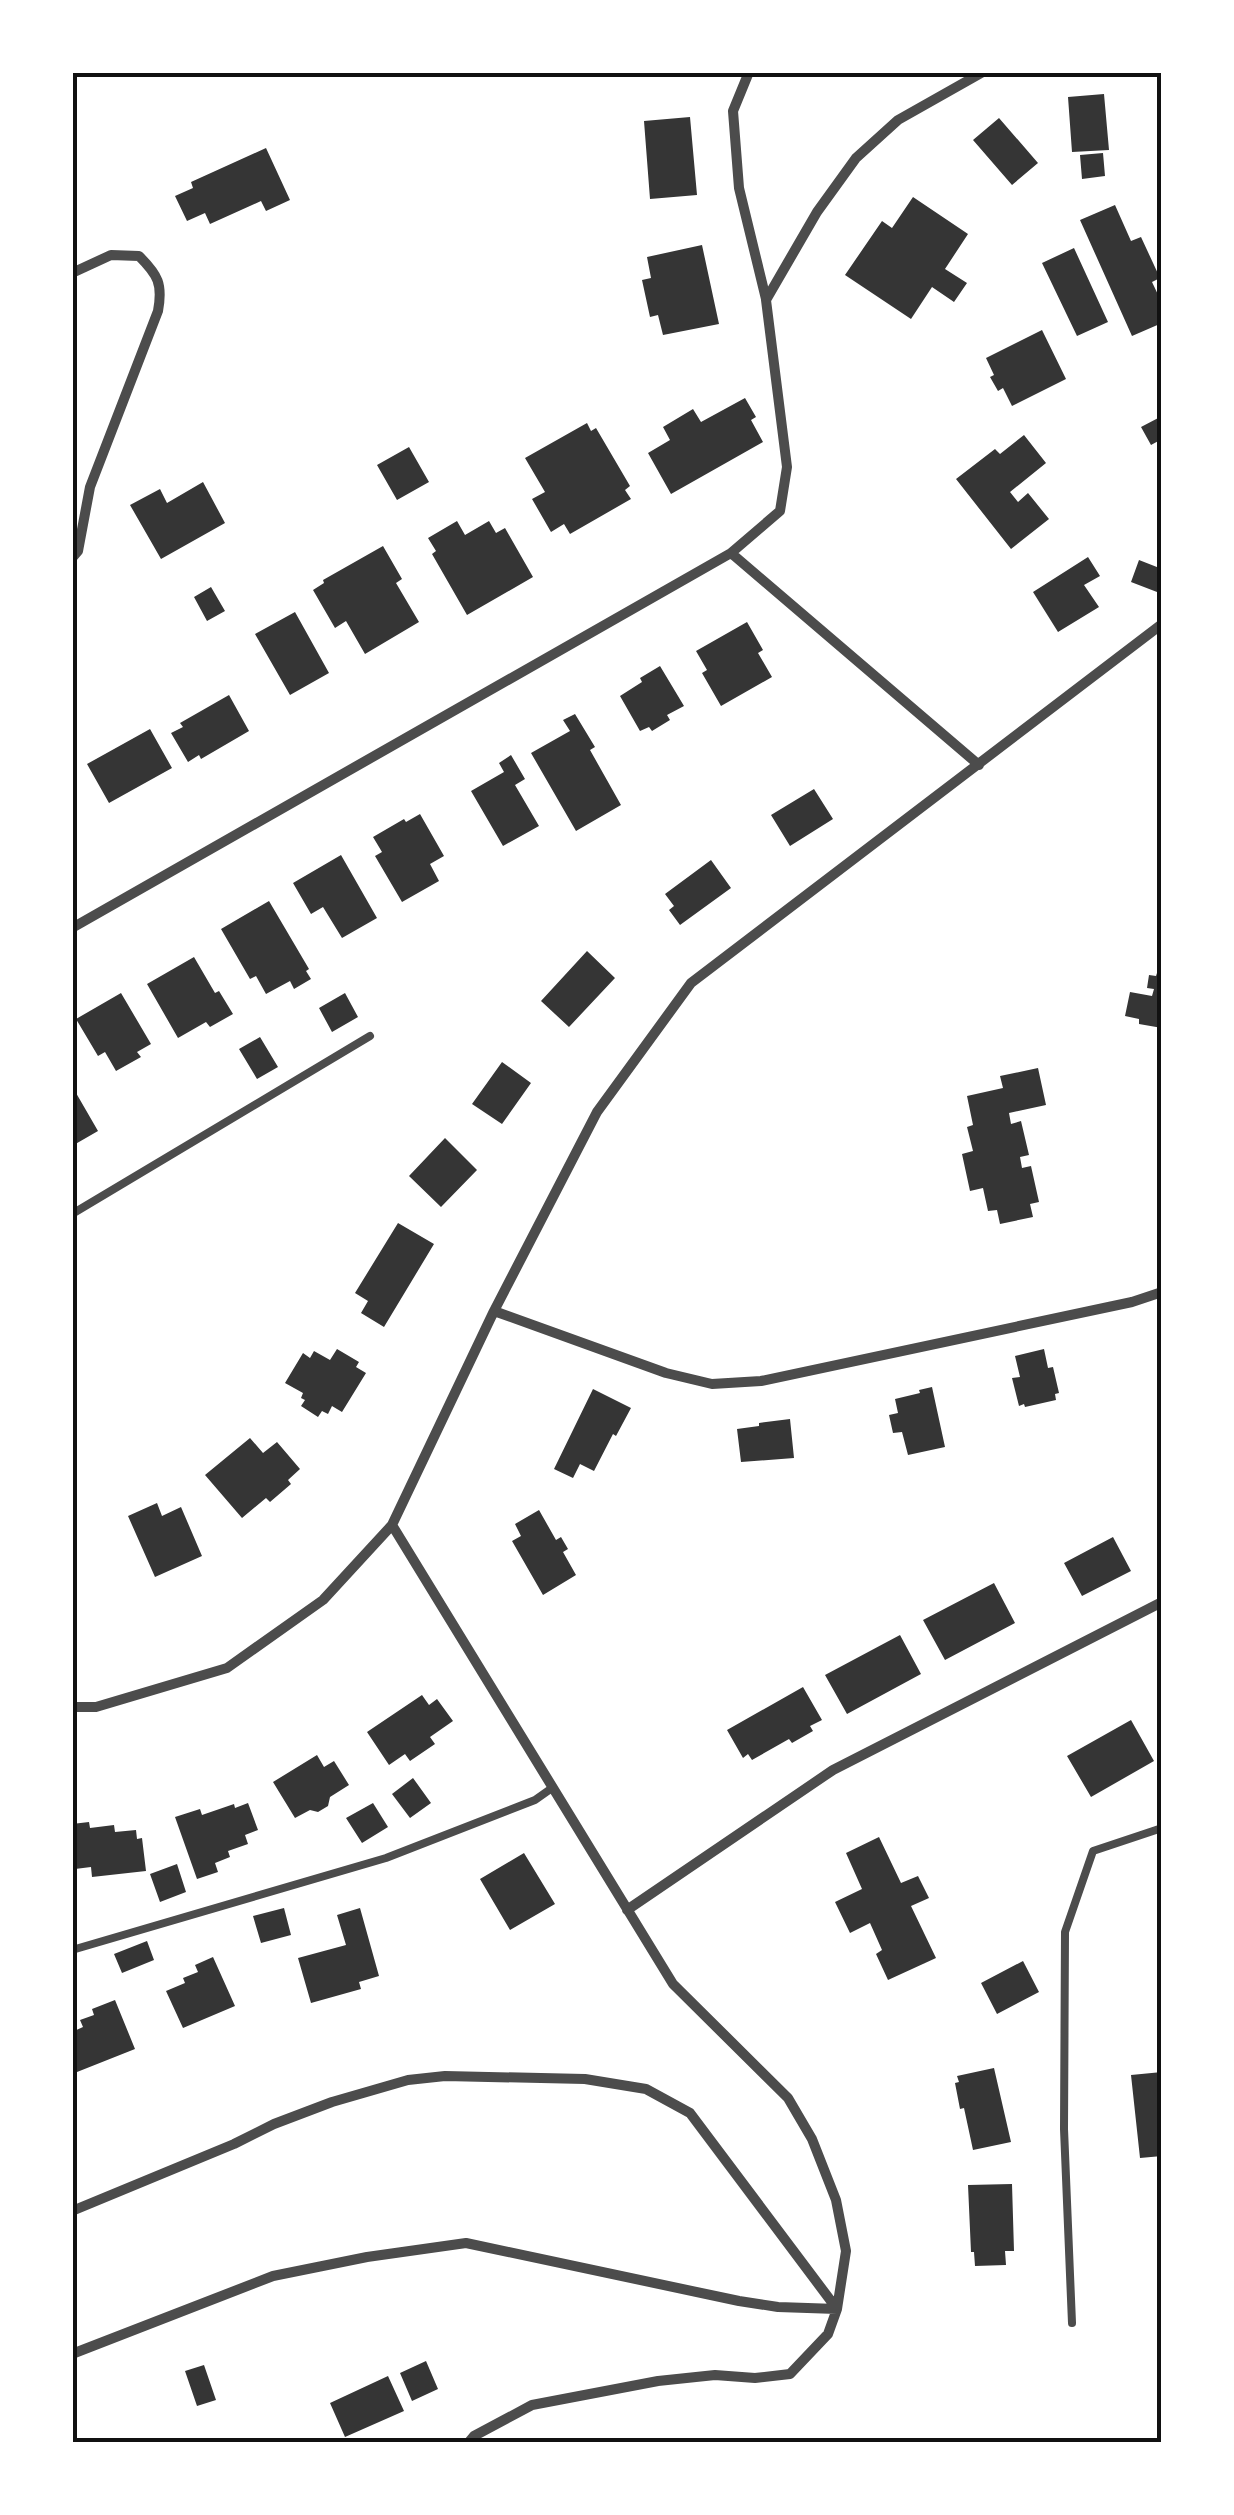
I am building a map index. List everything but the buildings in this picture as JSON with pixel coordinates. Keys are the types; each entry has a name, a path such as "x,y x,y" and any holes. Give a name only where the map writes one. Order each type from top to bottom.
{"street":[{"path":"72,928 731,553 780,511 787,467 766,300 739,188 733,111 749,72"},
{"path":"766,300 817,212 856,158 898,120 983,72"},
{"path":"72,273 111,255 139,256 153,270 162,291 90,487 78,550 72,558"},
{"path":"731,553 979,765"},
{"path":"72,1707 96,1707 227,1668 323,1600 392,1525 494,1311 597,1112 691,983 1162,624"},
{"path":"494,1311 666,1373 712,1384 761,1381 908,1352 1162,1292"},
{"path":"392,1525 673,1984 788,2098 812,2139 836,2200 846,2251 837,2309 828,2334 790,2374 658,2381 532,2405 469,2442"},
{"path":"627,1910 833,1770 1162,1602"},
{"path":"72,2212 274,2124 408,2080 446,2076 585,2079 646,2089 690,2113 837,2309"},
{"path":"72,2354 273,2276 466,2243 738,2302 837,2309"}],"lane":[{"path":"72,1214 370,1036"},
{"path":"72,1950 386,1858 535,1800 552,1788"},
{"path":"1072,2323 1064,2129 1065,1932 1093,1851 1162,1828"}]}
